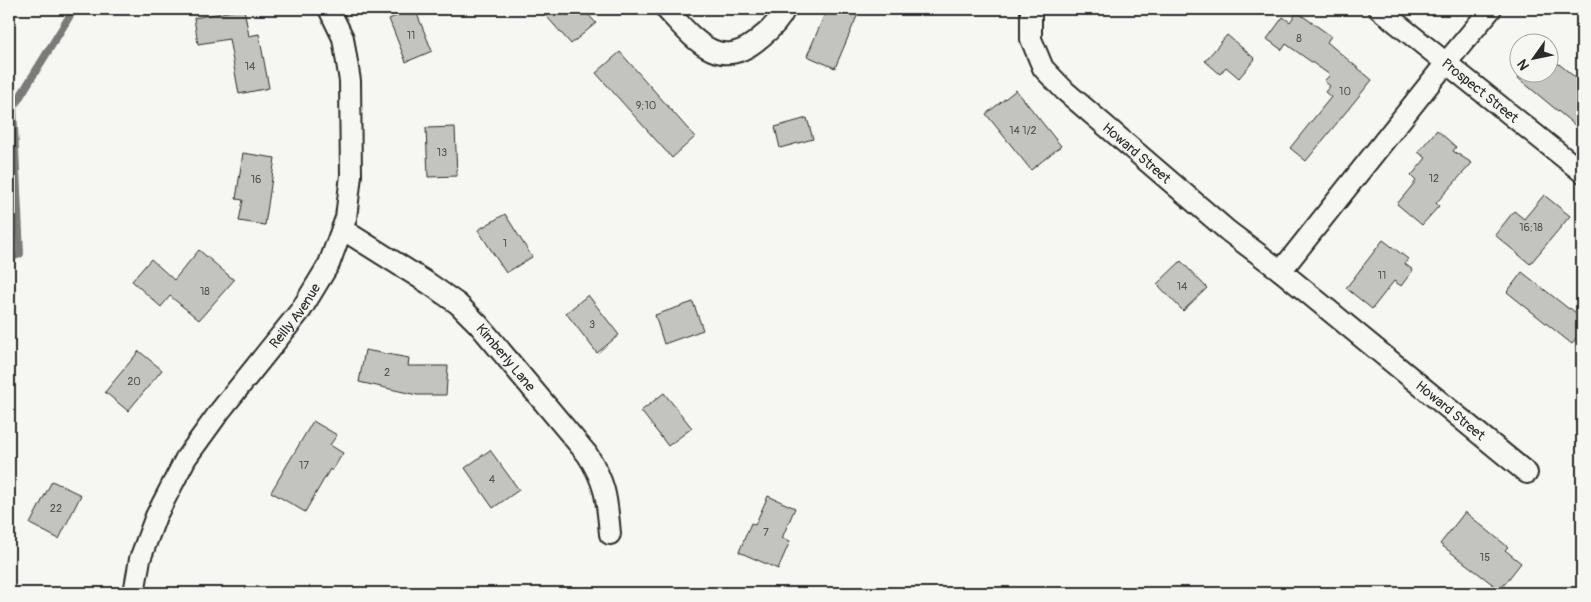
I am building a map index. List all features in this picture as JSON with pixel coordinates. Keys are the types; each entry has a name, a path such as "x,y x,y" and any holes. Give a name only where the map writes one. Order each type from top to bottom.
{"street":[{"name":"Reilly Avenue","path":"134,593 140,559 156,516 186,458 220,411 301,310 329,264 346,218 352,175 350,81 343,38 329,9"},
{"path":"666,9 692,38 712,51 733,54 753,44 765,34 784,9"},
{"name":"Howard Street","path":"1031,9 1031,39 1043,68 1065,91 1228,232 1281,271 1527,473"},
{"name":"Prospect Street","path":"1380,9 1582,172"},
{"path":"1281,271 1491,9"},
{"name":"Kimberly Lane","path":"342,229 428,283 458,304 480,325 587,454 596,468 604,486 610,534"}],"building":[{"path":"244,9 249,36 259,34 269,88 239,94 229,39 198,44 194,18"},
{"path":"415,9 432,51 406,62 389,19"},
{"path":"540,9 583,9 596,23 571,44"},
{"path":"827,9 860,9 835,68 807,56"},
{"path":"1297,12 1331,36 1327,42 1372,80 1306,161 1290,148 1331,97 1325,92 1330,86 1324,81 1330,75 1286,44 1282,50 1267,39 1283,17 1290,22"},
{"path":"1227,35 1255,59 1239,78 1226,67 1220,74 1205,61"},
{"path":"620,52 695,137 672,158 596,73"},
{"path":"1558,63 1582,83 1582,131 1523,82 1558,82"},
{"path":"1016,90 1061,146 1031,170 986,114"},
{"path":"807,118 813,139 780,148 775,127"},
{"path":"455,127 457,176 428,177 426,128"},
{"path":"1437,130 1456,147 1453,151 1472,163 1436,203 1439,206 1422,225 1397,204 1416,181 1411,176 1426,158 1418,152"},
{"path":"243,153 275,158 265,225 239,221 243,200 236,199"},
{"path":"1544,195 1570,216 1530,264 1495,235 1514,211 1524,219"},
{"path":"505,214 532,257 506,273 478,230"},
{"path":"1383,240 1408,259 1405,264 1413,270 1401,286 1394,281 1372,309 1346,288"},
{"path":"199,250 234,280 199,320 170,296 161,307 132,281 151,259 174,280"},
{"path":"1181,261 1207,288 1183,311 1157,284"},
{"path":"1522,272 1582,318 1582,330 1572,344 1507,292"},
{"path":"588,295 619,335 597,353 566,313"},
{"path":"693,302 703,330 664,344 655,315"},
{"path":"365,350 409,358 408,366 448,366 446,395 417,395 359,382"},
{"path":"139,351 162,370 128,411 105,392"},
{"path":"664,393 692,428 668,446 641,411"},
{"path":"313,421 337,435 330,445 343,453 332,471 330,469 305,512 271,492"},
{"path":"490,450 519,490 493,508 465,468"},
{"path":"52,481 81,495 59,539 30,524"},
{"path":"768,496 795,508 782,538 790,541 778,569 739,552 751,523 755,525"},
{"path":"1465,512 1508,547 1505,550 1521,563 1500,590 1440,544"}],"waterway":[{"path":"9,258 20,254 13,108 74,9"}]}
